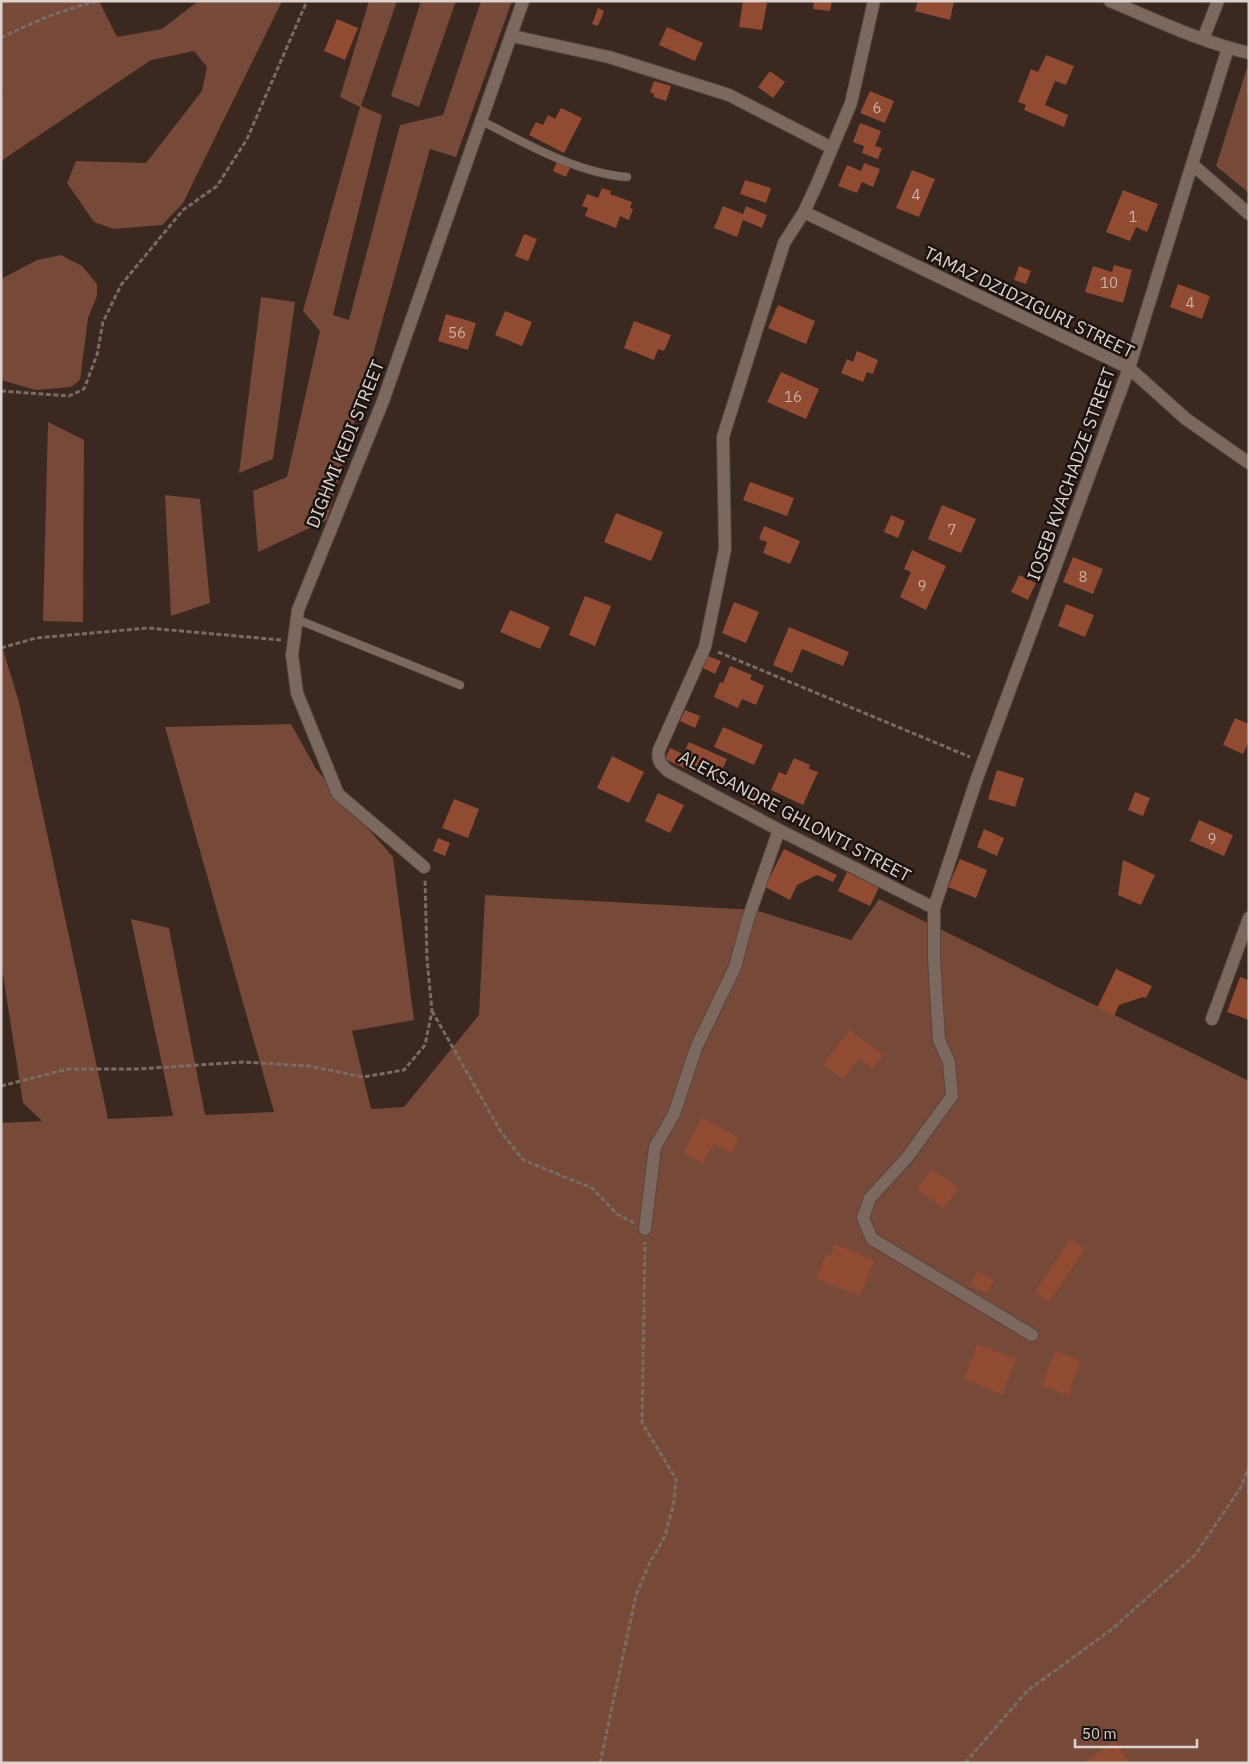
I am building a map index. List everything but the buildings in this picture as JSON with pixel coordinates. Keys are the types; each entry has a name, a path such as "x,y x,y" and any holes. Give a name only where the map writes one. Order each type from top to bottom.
{"street":[{"name":"DIGHMI KEDI STREET","path":"424,866 338,794 297,693 292,655 296,619 383,401 523,1"},
{"name":"ALEKSANDRE GHLONTI STREET","path":"874,1 851,103 818,184 804,212 784,243 723,437 725,549 706,647 659,750 658,757 661,765 668,770 779,830 934,908"},
{"path":"1110,1 1203,39 1249,53"},
{"path":"1203,39 1218,1"},
{"path":"512,36 609,57 729,95 832,148"},
{"name":"IOSEB KVACHADZE STREET","path":"1032,1335 872,1239 863,1218 870,1198 906,1159 952,1096 949,1062 939,1040 934,958 934,908 983,762 1129,368 1228,48"},
{"path":"1192,164 1249,214"},
{"name":"TAMAZ DZIDZIGURI STREET","path":"804,212 1129,368 1186,418 1249,462"},
{"path":"645,1229 655,1147 674,1114 696,1048 735,967 748,919 779,830"},
{"path":"1212,1019 1249,918"}],"lane":[{"path":"482,121 533,148 589,170 608,176 628,177"},
{"path":"296,619 460,685"}],"path":[{"path":"1,390 69,396 84,389 97,355 103,322 121,285 183,210 217,186 246,139 307,1"},
{"path":"1,38 31,22 96,2"},
{"path":"1,648 36,638 148,628 294,641"},
{"path":"706,647 983,762"},
{"path":"1,1086 68,1069 137,1068 244,1062 309,1066 363,1077 404,1070 426,1045 432,1011 427,959 424,866"},
{"path":"432,1011 501,1132 523,1160 592,1188 617,1214 645,1229 642,1423 676,1479 674,1502 665,1536 648,1566 636,1595 600,1763"},
{"path":"964,1763 1027,1691 1112,1629 1195,1555 1241,1487 1249,1467"}],"shaded area":[{"path":"1,1 99,1 117,37 162,29 197,2 282,1 183,203 162,225 114,229 94,222 67,183 76,161 146,163 202,91 207,67 194,51 151,60 1,161 1,92 3,91 1,84"},
{"path":"369,1 397,1 361,106 382,115 333,315 349,320 400,125 443,115 481,1 512,1 456,157 430,149 327,520 258,552 253,491 287,477 320,331 303,311 360,107 340,97"},
{"path":"421,1 456,1 419,107 391,96"},
{"path":"1247,68 1249,69 1249,193 1216,166"},
{"path":"61,255 82,266 97,284 97,296 88,318 80,380 71,387 36,390 1,380 1,279 37,260"},
{"path":"261,297 295,302 273,459 239,473"},
{"path":"48,422 84,440 83,622 43,621"},
{"path":"165,495 200,499 210,603 171,616"},
{"path":"1,643 19,702 108,1119 173,1116 131,919 169,928 205,1115 274,1112 165,727 291,724 316,769 393,857 414,1020 352,1031 371,1109 404,1107 479,1015 485,895 755,910 851,940 879,899 1249,1081 1249,1763 1,1763 1,1123 42,1121 23,1103 1,962"}]}
